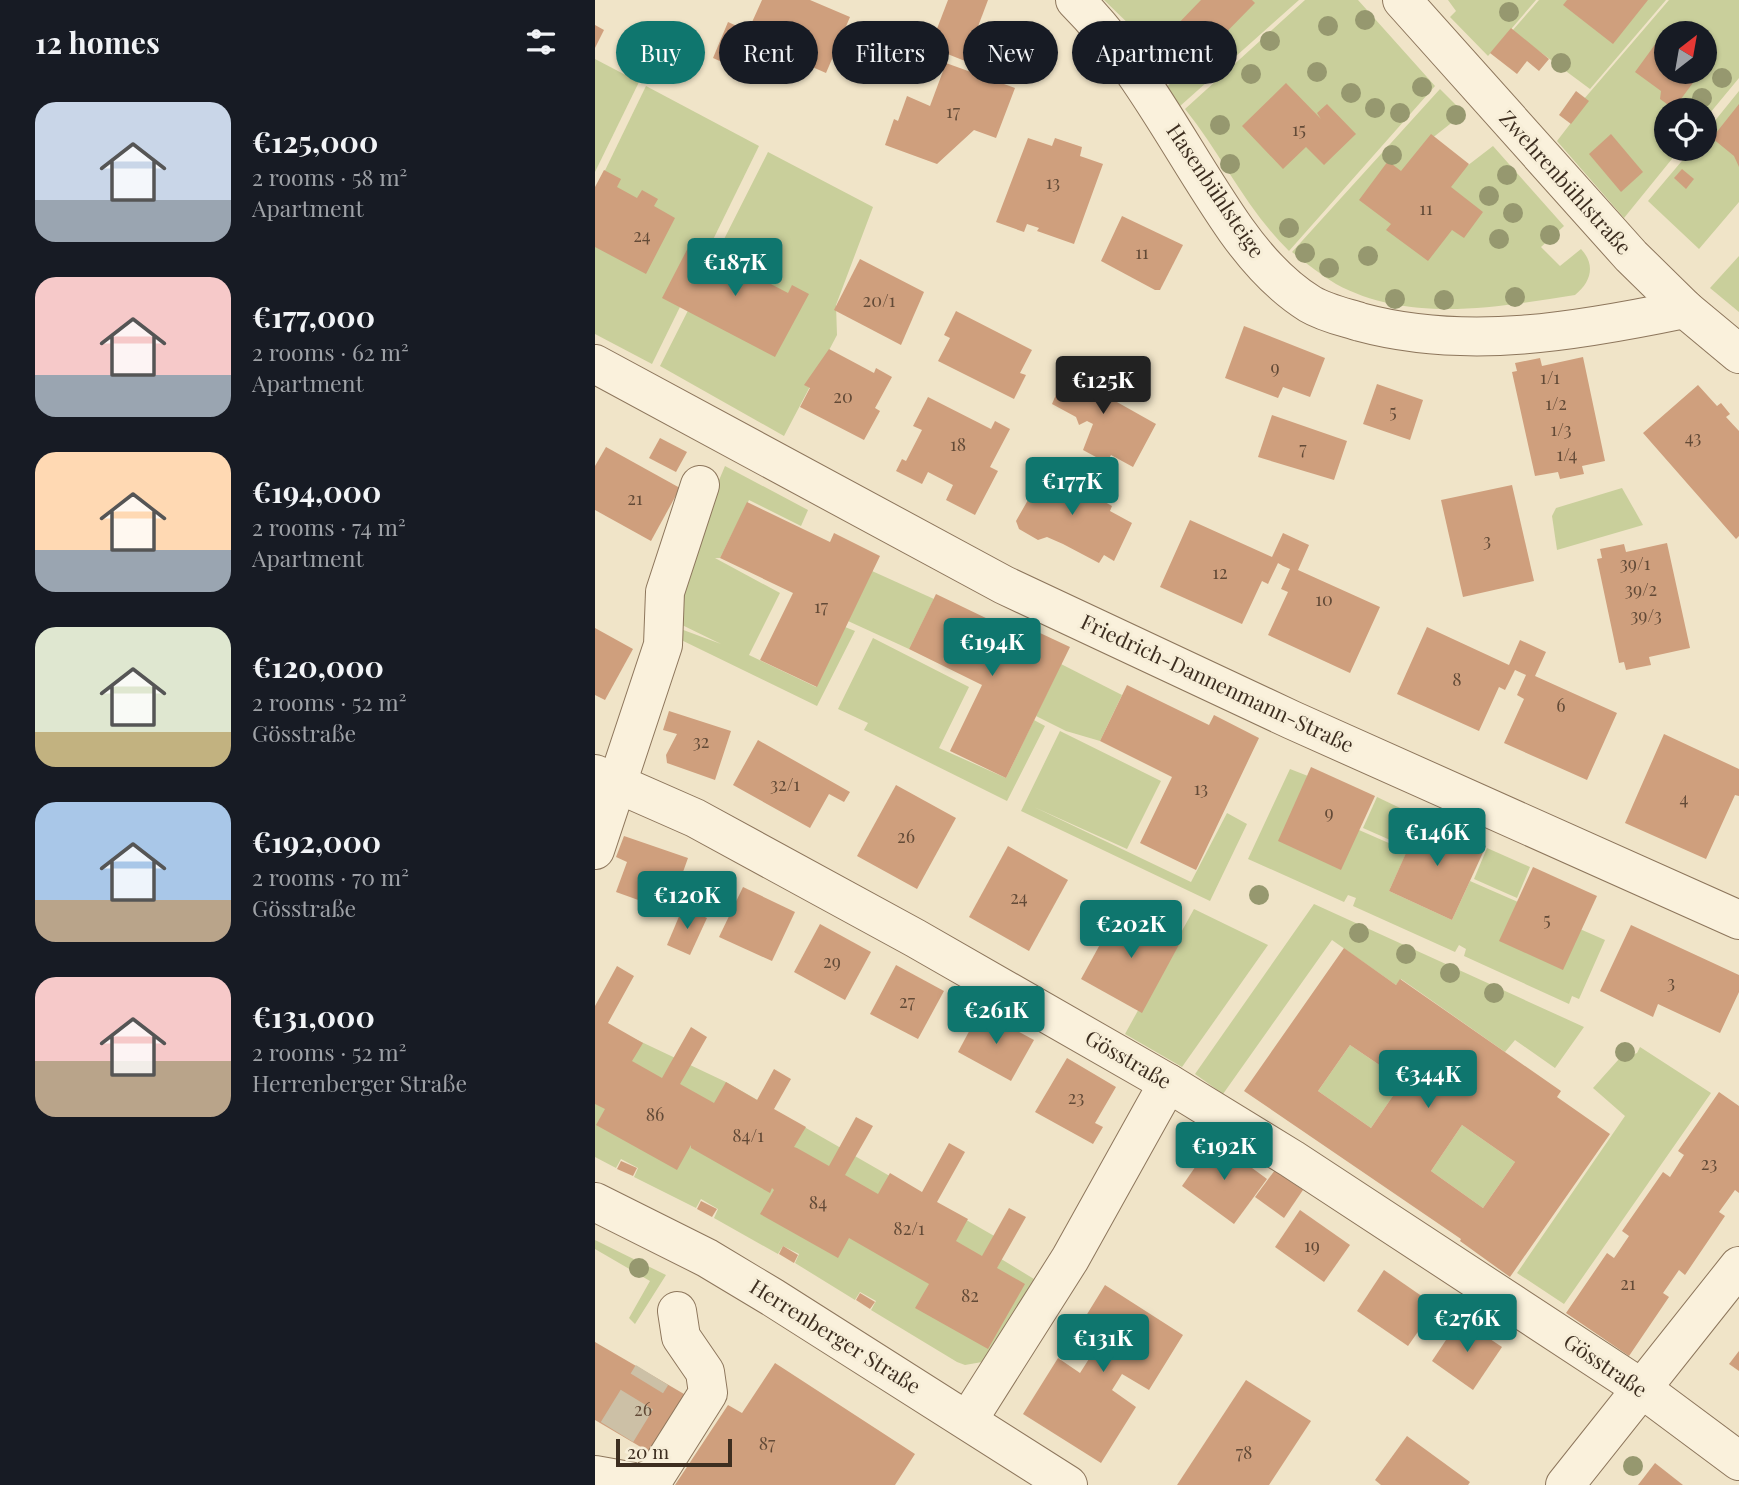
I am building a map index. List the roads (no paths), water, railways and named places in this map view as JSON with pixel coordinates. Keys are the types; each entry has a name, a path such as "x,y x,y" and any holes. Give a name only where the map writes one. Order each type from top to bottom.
{"street":[{"name":"Hasenbühlsteige","path":"1075,0 1156,103 1237,232 1266,267 1312,305 1384,328 1445,336 1497,336 1602,326 1685,309"},
{"name":"Zwehrenbühlstraße","path":"1402,0 1631,256 1685,309 1739,354"},
{"name":"Friedrich-Dannenmann-Straße","path":"595,364 1004,585 1291,720 1739,920"},
{"path":"607,780 663,645 665,592 699,485"},
{"path":"595,850 615,731 634,671 626,660"},
{"name":"Gösstraße","path":"607,780 695,818 915,938 1168,1083 1292,1159 1641,1388 1739,1461"},
{"path":"968,1420 1070,1259 1168,1083"},
{"name":"Herrenberger Straße","path":"595,1202 707,1258 833,1333 1067,1485"},
{"path":"595,1475 640,1483 655,1478 708,1393 705,1372 669,1324 707,1258"},
{"path":"1565,1485 1739,1266"}],"tunnel":[{"path":"617,1432 652,1375"}]}
